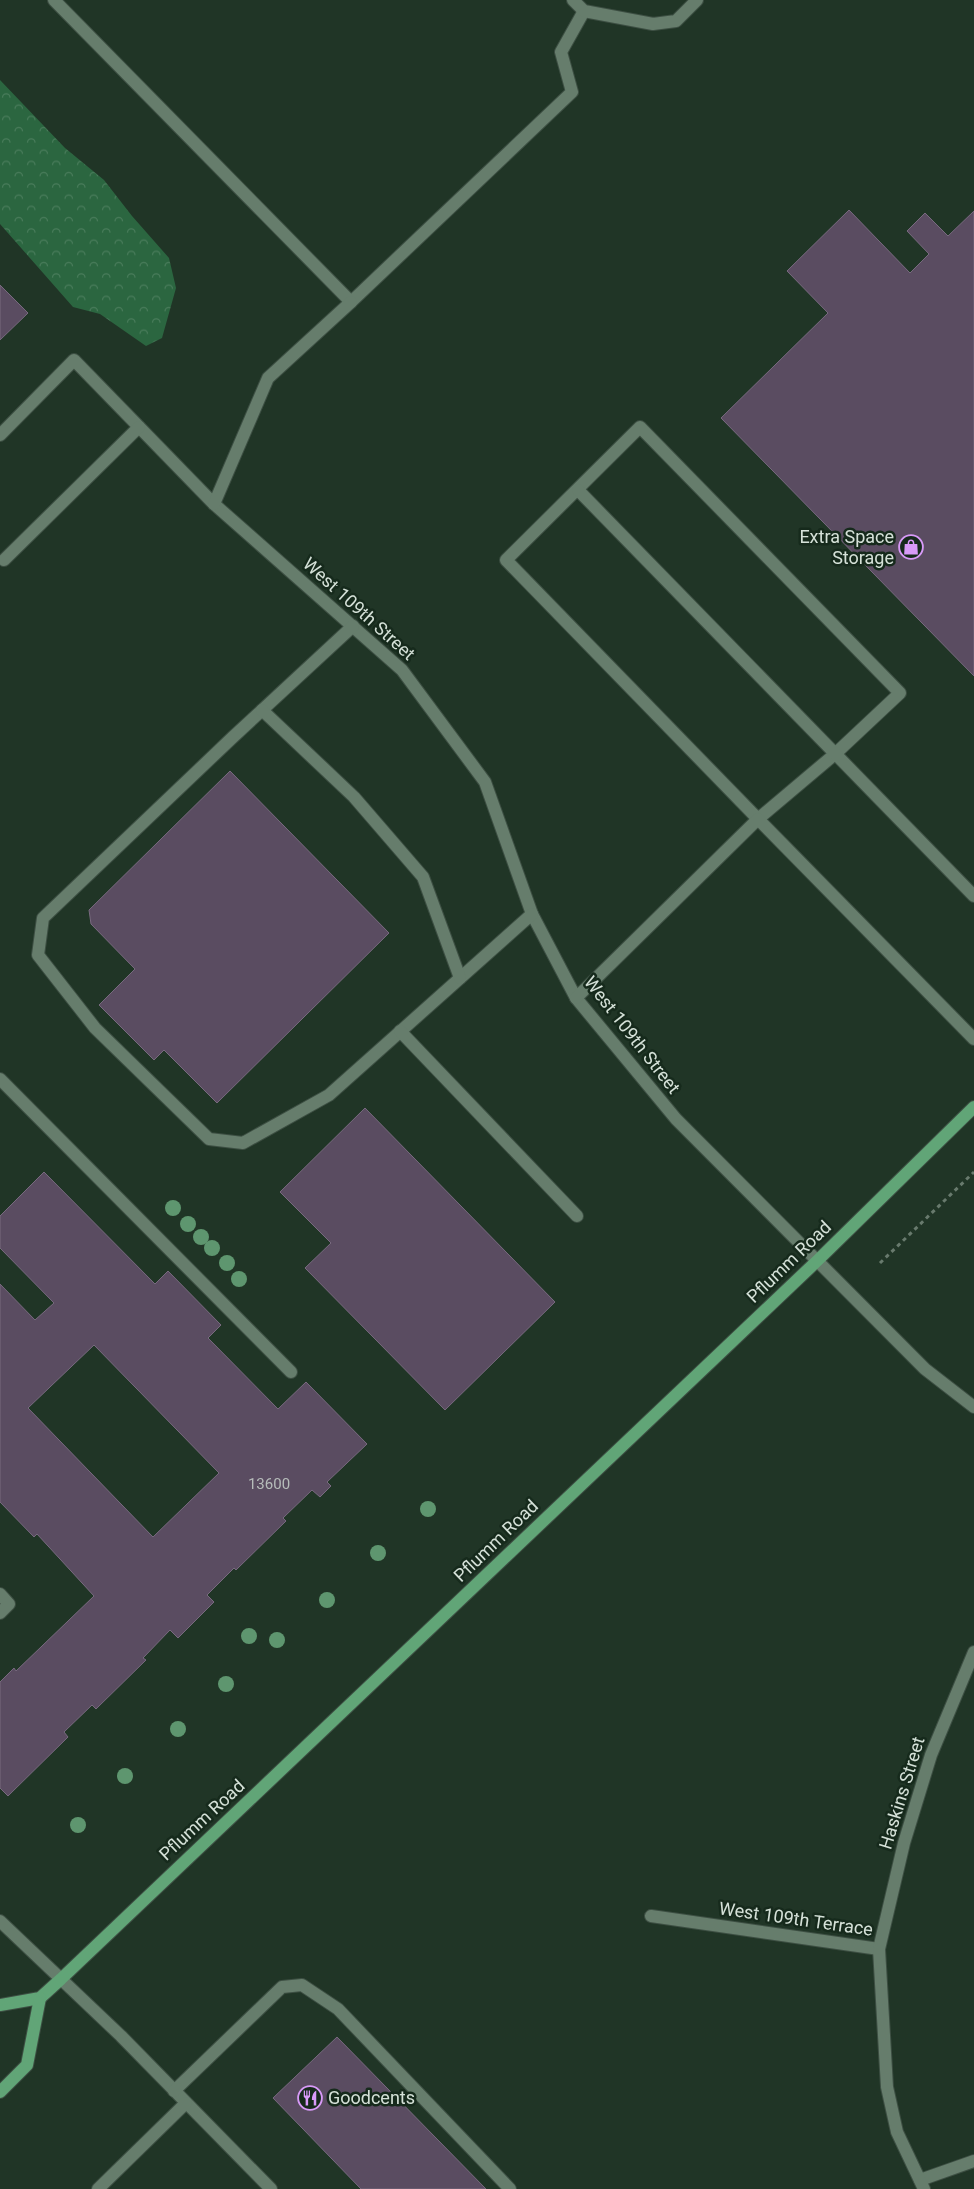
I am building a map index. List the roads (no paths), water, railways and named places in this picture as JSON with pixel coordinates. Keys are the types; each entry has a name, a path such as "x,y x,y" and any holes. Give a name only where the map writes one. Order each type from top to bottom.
{"main road":[{"name":"Pflumm Road","path":"40,1998 818,1260 974,1108"},
{"path":"0,2005 40,1998 28,2066 0,2092"}],"street":[{"path":"54,0 351,302"},
{"path":"573,0 584,12 653,24 676,21 697,0"},
{"path":"214,504 268,378 351,302 572,92 561,52 584,12"},
{"name":"West 109th Street","path":"0,435 74,360 214,504 402,670 485,782 532,914 576,998 676,1119 925,1369 974,1406"},
{"path":"1,560 139,426"},
{"path":"576,998 758,819 835,754 900,693 640,427 506,560 758,819 974,1039"},
{"path":"578,490 974,896"},
{"path":"353,626 43,918 38,955 95,1028 209,1139 243,1143 329,1095 532,914"},
{"path":"262,710 354,797 423,878 460,978"},
{"path":"400,1031 577,1216"},
{"path":"0,1079 291,1372"},
{"path":"0,1594 9,1604 0,1613"},
{"name":"Haskins Street","path":"879,1949 904,1843 930,1755 974,1652"},
{"name":"West 109th Terrace","path":"651,1916 879,1949 887,2086 897,2132 922,2184 974,2161"},
{"path":"0,1921 121,2036 271,2189"},
{"path":"174,2091 282,1987 302,1984 338,2009 510,2189"},
{"path":"98,2189 186,2104"}],"place":[{"name":"Extra Space Storage","path":"911,547"},
{"name":"Goodcents","path":"310,2098"}]}
